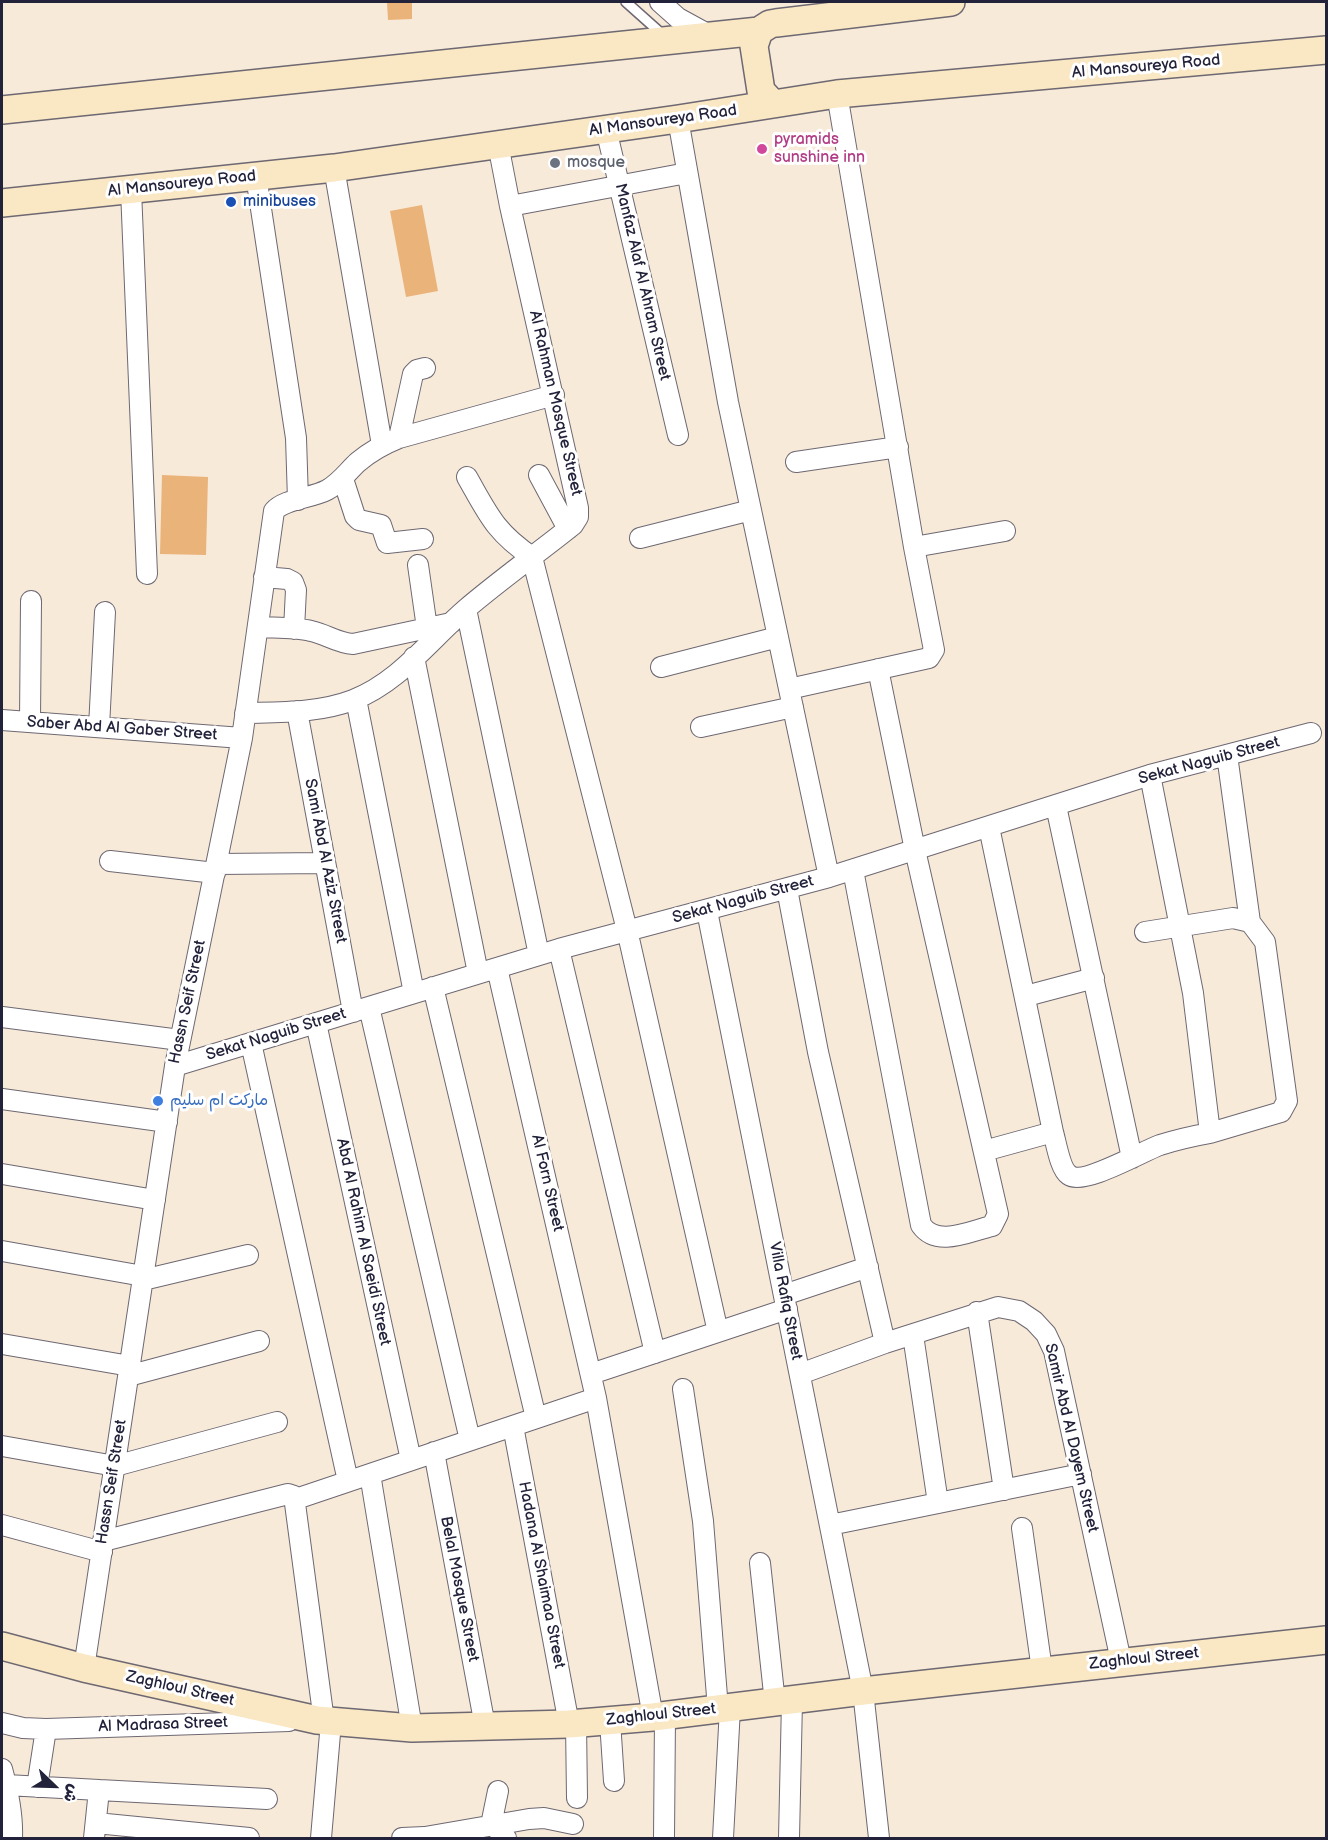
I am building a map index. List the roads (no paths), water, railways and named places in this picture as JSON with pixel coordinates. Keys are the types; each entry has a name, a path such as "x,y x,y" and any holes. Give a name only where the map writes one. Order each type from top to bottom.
{"main road":[{"path":"2,110 759,31 776,23 951,2"},
{"path":"759,31 754,46 761,91 773,104"},
{"name":"Al Mansoureya Road","path":"2,203 334,168 837,94 1326,50"},
{"name":"Zaghloul Street","path":"2,1646 84,1668 324,1721 412,1728 610,1721 1121,1661 1326,1640"}],"street":[{"path":"660,2 678,18 711,36"},
{"path":"701,727 878,669 929,658 934,650 914,548 837,94"},
{"path":"678,119 728,402 829,877"},
{"name":"Manfaz Alaf Al Ahram Street","path":"606,129 678,435"},
{"name":"Al Rahman Mosque Street","path":"498,144 578,508 576,521 568,529"},
{"path":"334,168 390,442"},
{"path":"510,206 687,173"},
{"path":"256,176 296,438 298,500 327,490 356,464 390,442 554,395"},
{"path":"131,190 147,574"},
{"path":"390,442 413,374 417,370 425,369"},
{"path":"796,462 898,447"},
{"path":"245,713 297,711 337,706 374,690 466,609 568,529 539,475"},
{"path":"467,477 494,525 518,548 532,557 627,930 718,1332"},
{"path":"343,478 355,516 359,520 381,525 387,543 423,540"},
{"name":"Hassn Seif Street","path":"84,1668 175,1066 242,738 272,516 278,506 298,500"},
{"path":"640,538 751,510"},
{"path":"914,548 1005,531"},
{"path":"417,565 427,628"},
{"path":"264,577 287,579 293,582 296,590 294,629"},
{"path":"30,722 31,601"},
{"path":"466,609 539,955"},
{"path":"99,727 105,612"},
{"path":"258,627 314,632 336,641 353,644 451,623"},
{"path":"661,667 778,637"},
{"name":"Al Forn Street","path":"414,657 488,971 591,1374 659,1716 664,1839"},
{"path":"853,870 921,1225 926,1233 943,1238 992,1226 998,1214 915,850 878,669"},
{"path":"356,699 423,990 536,1418"},
{"name":"Sami Abd Al Aziz Street","path":"297,711 325,863 470,1440"},
{"name":"Saber Abd Al Gaber Street","path":"2,720 242,738"},
{"name":"Sekat Naguib Street","path":"175,1066 559,949 853,870 1150,775 1311,733"},
{"path":"989,827 1053,1132 1064,1169 1069,1175 1079,1178 1160,1145 1281,1112 1287,1101 1265,942 1250,922 1227,755"},
{"path":"1150,775 1193,993 1210,1133"},
{"path":"1056,806 1132,1158"},
{"path":"110,861 216,868 325,863"},
{"path":"787,889 818,1052 885,1343"},
{"name":"Villa Rafiq Street","path":"707,911 863,1691 879,1839"},
{"path":"1145,932 1233,918 1250,922"},
{"path":"559,949 655,1353"},
{"path":"1026,996 1094,978"},
{"path":"2,1017 180,1040"},
{"name":"Abd Al Rahim Al Saeidi Street","path":"316,1023 411,1460"},
{"path":"251,1043 348,1481"},
{"path":"2,1099 167,1122"},
{"path":"984,1152 1053,1132"},
{"path":"2,1174 155,1200"},
{"path":"2,1251 143,1278 248,1256"},
{"path":"591,1374 718,1332 868,1267"},
{"name":"Samir Abd Al Dayem Street","path":"800,1374 885,1343 998,1307 1019,1311 1034,1321 1046,1334 1054,1351 1121,1661"},
{"path":"977,1312 1004,1490"},
{"path":"914,1335 938,1503"},
{"path":"2,1344 129,1371 259,1341"},
{"path":"683,1389 703,1521 724,1708 723,1839"},
{"path":"296,1499 596,1398"},
{"path":"2,1446 115,1466 277,1422"},
{"name":"Hadana Al Shaimaa Street","path":"513,1426 573,1724 577,1798"},
{"name":"Belal Mosque Street","path":"434,1452 485,1726"},
{"path":"370,1474 412,1728"},
{"path":"830,1525 1081,1474"},
{"path":"2,1525 102,1547 291,1494 296,1499 324,1721 321,1839"},
{"path":"1022,1528 1042,1670"},
{"path":"760,1563 783,1702 789,1839"},
{"name":"Al Madrasa Street","path":"2,1723 22,1728 46,1729 324,1721"},
{"path":"610,1721 614,1780"},
{"path":"37,1787 46,1729"},
{"path":"12,1839 12,1823 4,1788 37,1787 267,1799"},
{"path":"99,1790 95,1831 249,1839"},
{"path":"491,1825 498,1791"},
{"path":"402,1839 544,1818 573,1824"},
{"path":"491,1825 506,1839"}],"lane":[{"path":"626,2 670,40"}],"place":[{"name":"pyramids sunshine inn","path":"762,149"},
{"name":"mosque","path":"555,163"},
{"name":"minibuses","path":"231,202"},
{"name":"ماركت ام سليم","path":"158,1101"}]}
